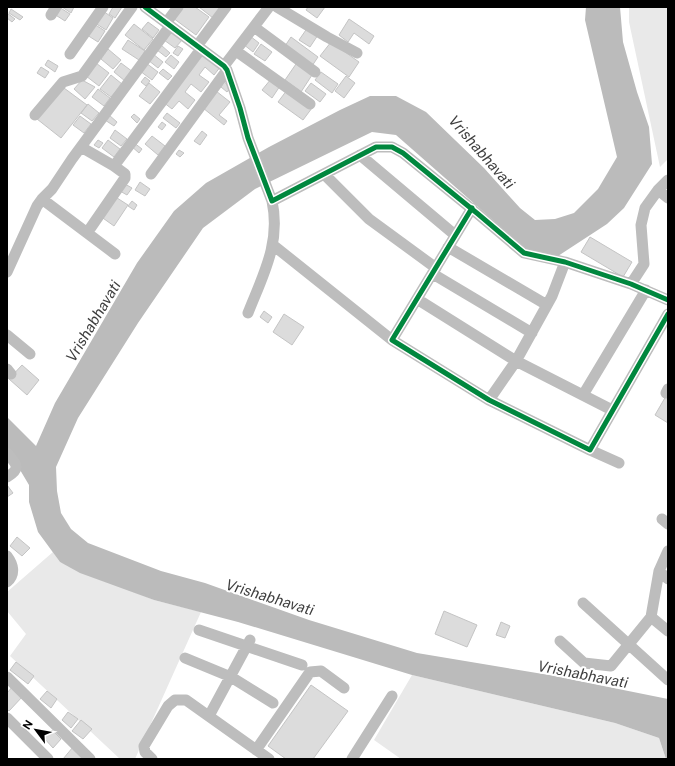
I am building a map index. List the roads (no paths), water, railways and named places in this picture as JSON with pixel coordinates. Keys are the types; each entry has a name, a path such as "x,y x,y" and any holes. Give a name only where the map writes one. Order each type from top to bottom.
{"street":[{"path":"70,54 103,7"},
{"path":"35,115 63,82 82,76 132,7"},
{"path":"145,7 225,68 240,108 248,138 272,199 274,210 273,245 270,259 248,313"},
{"path":"7,272 37,206 52,189 168,24 178,7"},
{"path":"114,166 226,7"},
{"path":"151,174 236,51 269,7"},
{"path":"276,7 357,53"},
{"path":"254,27 315,72"},
{"path":"236,51 310,104"},
{"path":"81,147 125,174 125,178 86,233"},
{"path":"272,199 376,147 392,147 403,153 472,208 524,253 565,262 631,284 668,300"},
{"path":"360,155 456,235"},
{"path":"324,174 369,219 434,271 532,333"},
{"path":"631,284 644,264 641,225 645,208 658,190 668,180"},
{"path":"658,190 668,198"},
{"path":"42,199 115,254"},
{"path":"392,340 472,208"},
{"path":"273,245 392,340 489,400 619,463"},
{"path":"448,247 547,305"},
{"path":"489,400 516,361 532,333 552,296 565,262"},
{"path":"583,395 646,290"},
{"path":"418,299 516,361 612,410"},
{"path":"590,450 668,314"},
{"path":"7,335 30,354"},
{"path":"7,453 16,464 17,468 7,477"},
{"path":"560,640 584,664 611,666 651,617 659,571 668,551"},
{"path":"7,556 13,569 13,574 7,582"},
{"path":"659,571 668,579"},
{"path":"583,603 668,680"},
{"path":"651,617 668,631"},
{"path":"200,630 249,643 302,665"},
{"path":"210,716 249,643"},
{"path":"185,658 231,677 273,703"},
{"path":"256,750 310,672 320,671 344,688"},
{"path":"7,677 90,759"},
{"path":"352,759 392,696"},
{"path":"148,756 144,746 168,706 175,700 186,700 268,759"},
{"path":"7,718 48,759"}],"water label":[{"name":"Vrishabhavati","path":"482,152"},
{"name":"Vrishabhavati","path":"93,321"},
{"name":"Vrishabhavati","path":"270,597"},
{"name":"Vrishabhavati","path":"583,674"}]}
